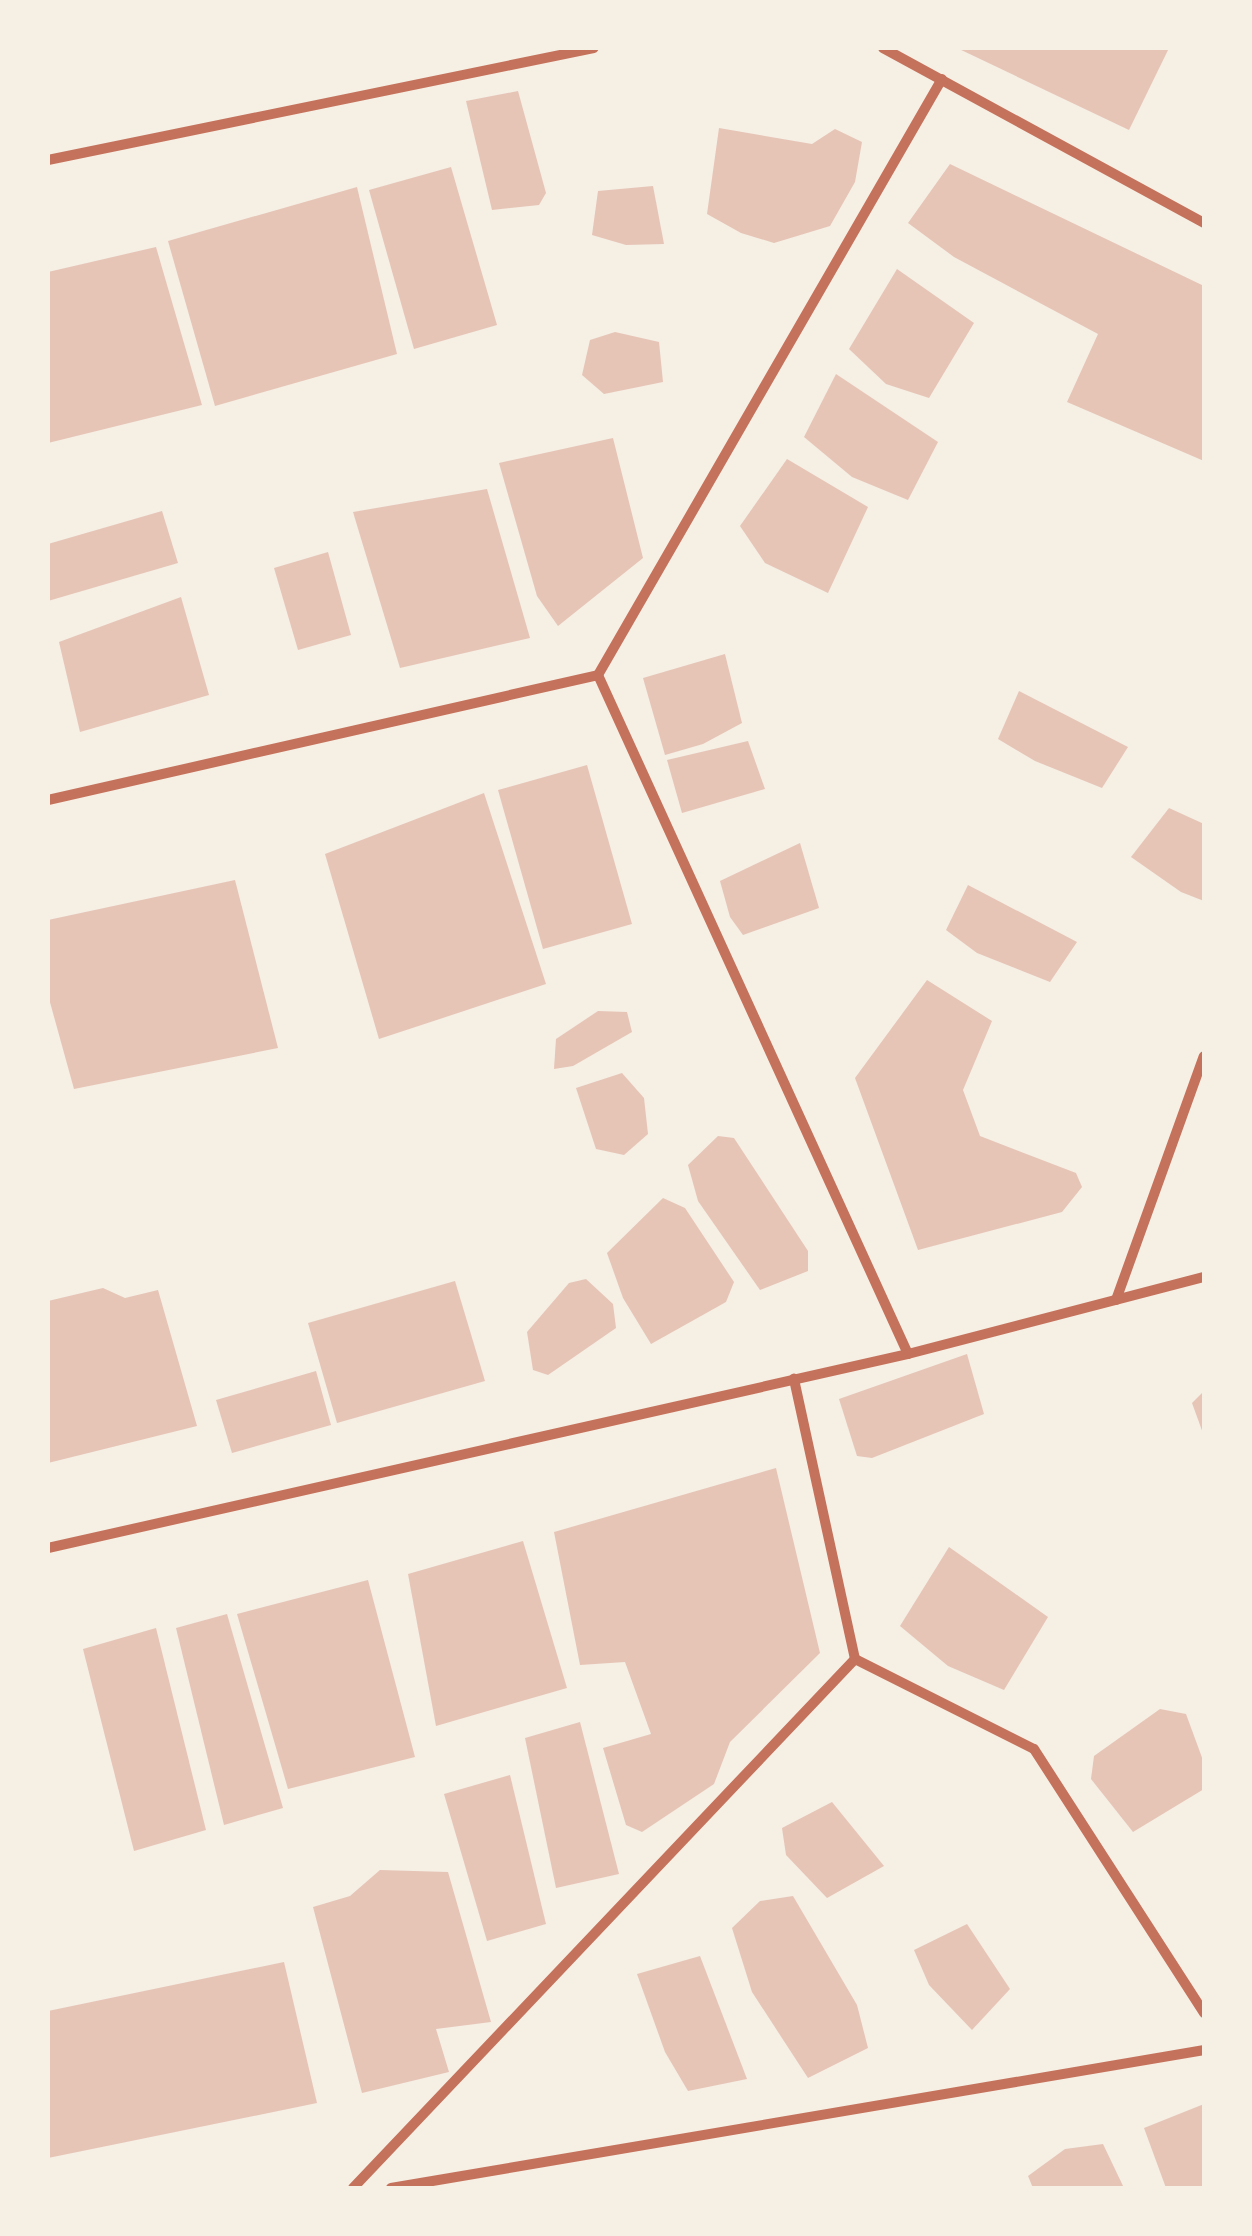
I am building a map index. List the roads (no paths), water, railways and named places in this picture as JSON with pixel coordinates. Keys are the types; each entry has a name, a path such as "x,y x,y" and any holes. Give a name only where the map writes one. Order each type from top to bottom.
{"street":[{"path":"48,160 594,48"},
{"path":"883,48 1204,223"},
{"path":"48,800 598,675 942,80"},
{"path":"598,675 908,1354"},
{"path":"1116,1300 1204,1056"},
{"path":"48,1548 908,1354 1204,1277"},
{"path":"794,1379 855,1659"},
{"path":"855,1659 1034,1748 1204,2014"},
{"path":"354,2188 855,1659"},
{"path":"391,2188 1204,2050"}]}
